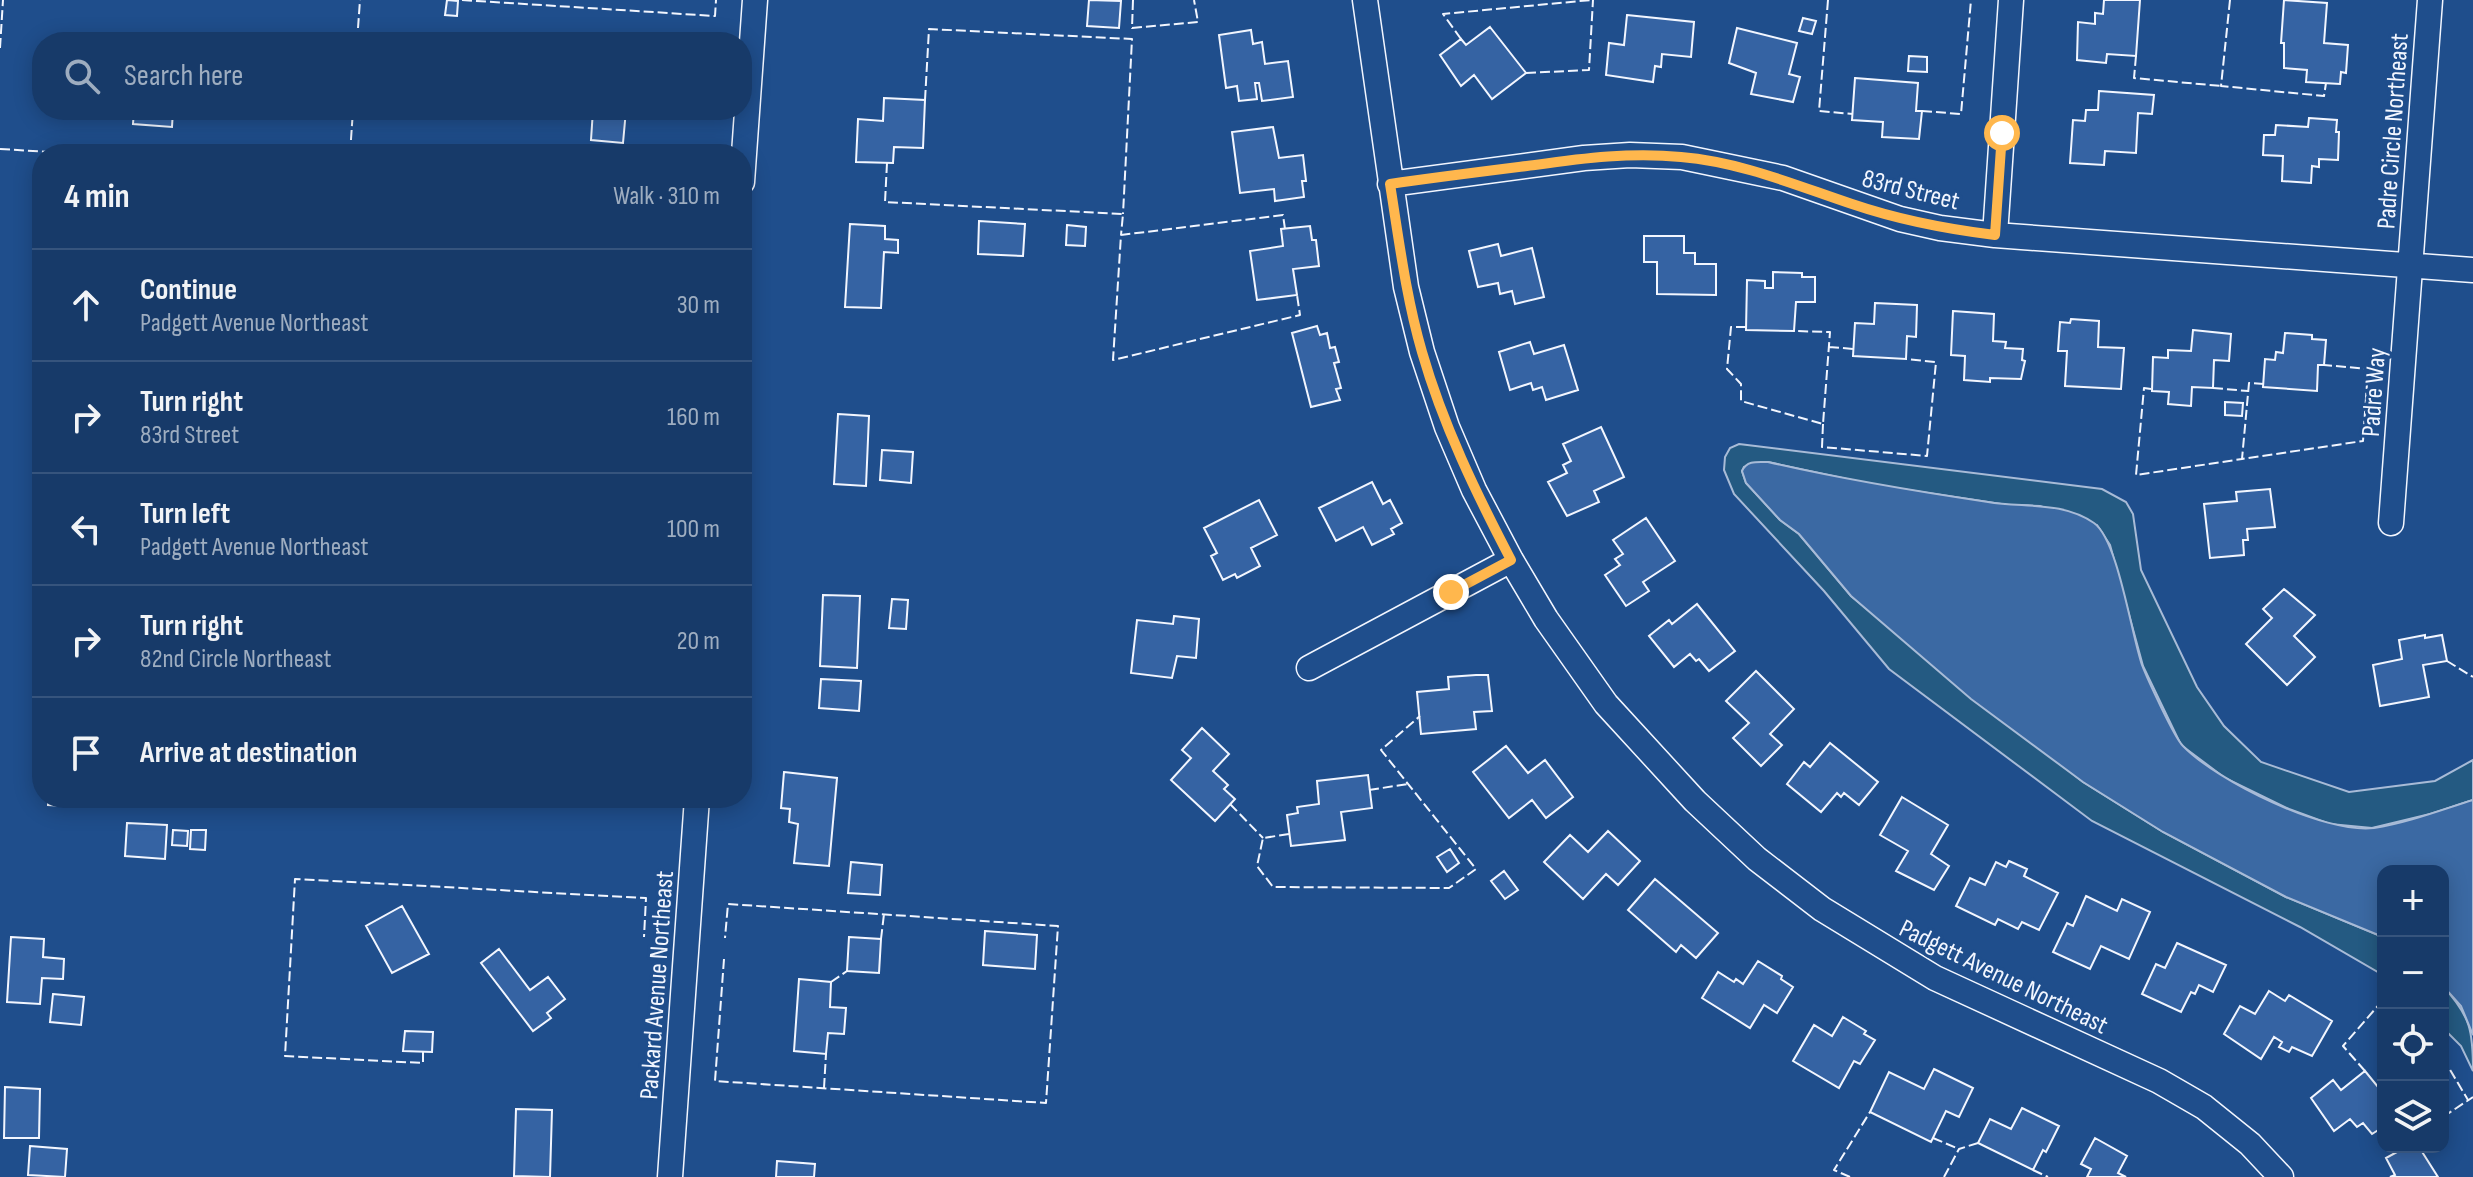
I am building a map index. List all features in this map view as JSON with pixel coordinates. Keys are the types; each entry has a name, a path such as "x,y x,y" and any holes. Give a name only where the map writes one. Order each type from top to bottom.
{"street":[{"path":"752,42 755,0"},
{"name":"Padgett Avenue Northeast","path":"1365,0 1406,287 1422,352 1447,427 1474,490 1511,560 1557,635 1620,721 1695,801 1757,859 1822,909 1935,978 2159,1081 2204,1107 2250,1144 2281,1177"},
{"path":"1995,235 2011,0"},
{"name":"Padre Circle Northeast","path":"2410,266 2430,0"},
{"path":"745,144 746,120"},
{"name":"83rd Street","path":"1390,184 1584,158 1630,155 1682,157 1783,178 1900,219 1940,228 1995,235 2473,270"},
{"name":"Padre Way","path":"2391,523 2410,266"},
{"path":"1309,668 1511,560"},
{"name":"Packard Avenue Northeast","path":"670,1177 696,808"}],"shaded area":[{"path":"1739,444 2102,489 2126,502 2133,514 2141,570 2197,687 2224,726 2261,762 2349,792 2435,781 2473,760 2473,800 2430,814 2372,828 2330,824 2289,809 2225,778 2181,745 2143,666 2110,545 2097,525 2040,506 2008,505 1875,485 1768,462 1744,467 1742,471 1746,483 1780,520 1799,534 1851,596 2083,782 2163,832 2286,897 2377,935 2377,972 2300,927 2092,821 1889,669 1824,591 1734,494 1724,470 1725,457 1730,448"},
{"path":"1753,462 1768,462 1933,494 2056,508 2082,516 2103,533 2117,567 2142,665 2179,740 2199,760 2272,802 2328,823 2353,828 2374,828 2411,820 2473,800 2473,1035 2461,1006 2449,993 2449,865 2377,865 2377,935 2286,897 2163,832 2083,782 1971,699 1851,596 1799,534 1780,520 1746,483 1742,471"},
{"path":"2449,993 2460,1007 2468,1025 2473,1071 2461,1046 2449,1034"}],"building":[{"path":"447,0 458,1 457,16 445,15"},
{"path":"1089,0 1121,1 1119,28 1087,26"},
{"path":"2104,0 2140,0 2136,56 2107,54 2106,63 2077,60 2078,22 2095,24 2095,13 2103,14"},
{"path":"2284,0 2327,3 2324,43 2348,45 2346,73 2341,72 2340,84 2306,82 2307,70 2284,68 2284,43 2281,43"},
{"path":"1627,15 1694,22 1691,57 1662,54 1661,67 1655,66 1653,82 1606,75 1609,43 1624,45"},
{"path":"1803,18 1816,21 1812,34 1799,31"},
{"path":"1490,27 1526,73 1492,99 1474,75 1461,86 1440,55 1461,39 1466,45"},
{"path":"1737,28 1797,43 1789,74 1800,77 1793,102 1751,94 1756,73 1729,63"},
{"path":"1251,30 1253,44 1262,42 1265,64 1288,61 1293,97 1262,101 1259,83 1255,83 1257,99 1239,101 1237,86 1226,88 1219,35"},
{"path":"1909,56 1927,57 1927,72 1908,71"},
{"path":"1855,78 1918,83 1916,111 1922,111 1919,139 1882,137 1883,122 1852,120"},
{"path":"2099,91 2154,95 2152,114 2138,113 2136,153 2105,151 2104,165 2070,163 2073,120 2085,121 2086,110 2098,110"},
{"path":"884,98 925,100 923,148 894,147 893,163 856,162 858,119 883,121"},
{"path":"2309,118 2337,120 2338,160 2319,159 2319,167 2312,166 2311,183 2282,181 2283,156 2263,155 2264,135 2275,135 2276,125 2308,127"},
{"path":"133,120 172,120 172,127 133,124"},
{"path":"592,120 625,120 623,143 591,140"},
{"path":"1273,127 1279,158 1303,155 1304,197 1275,201 1274,189 1240,193 1232,132"},
{"path":"979,221 1025,224 1023,256 978,254"},
{"path":"850,224 885,226 885,239 898,240 898,253 884,252 881,308 845,307"},
{"path":"1067,225 1086,227 1085,246 1066,245"},
{"path":"1310,226 1312,240 1316,240 1319,266 1293,269 1297,295 1257,300 1250,251 1283,246 1281,229"},
{"path":"1644,236 1684,236 1684,253 1695,253 1695,264 1716,264 1716,295 1657,294 1657,262 1644,262"},
{"path":"1498,244 1501,256 1532,248 1544,297 1515,304 1512,291 1500,294 1498,283 1478,287 1469,251"},
{"path":"1773,272 1802,273 1802,277 1815,277 1815,302 1796,302 1794,331 1746,330 1747,280 1765,281 1765,288 1773,288"},
{"path":"1875,303 1917,305 1916,337 1907,336 1906,359 1853,356 1855,323 1874,324"},
{"path":"1953,311 1994,314 1993,341 2006,342 2005,348 2023,349 2022,360 2025,361 2021,379 1990,378 1990,382 1964,380 1965,356 1951,355"},
{"path":"2071,319 2099,321 2098,347 2124,348 2121,389 2065,386 2067,351 2058,351 2060,322 2070,323"},
{"path":"1317,326 1320,335 1327,333 1330,348 1335,347 1339,362 1334,363 1341,388 1336,389 1340,400 1311,407 1292,333"},
{"path":"2193,330 2231,334 2229,361 2214,360 2213,388 2192,387 2191,406 2168,404 2169,392 2152,391 2153,357 2168,358 2168,350 2191,351"},
{"path":"2285,333 2312,335 2312,339 2326,340 2324,365 2318,365 2317,391 2263,387 2265,359 2275,360 2276,352 2283,353"},
{"path":"1530,342 1534,354 1564,345 1578,390 1546,400 1542,387 1533,390 1531,383 1510,390 1499,352"},
{"path":"2225,402 2243,403 2242,416 2225,415"},
{"path":"838,414 869,416 866,486 834,484"},
{"path":"1601,427 1624,477 1594,491 1599,502 1567,516 1548,482 1567,473 1563,465 1571,461 1563,444"},
{"path":"882,450 913,452 911,483 880,480"},
{"path":"1372,482 1383,504 1390,500 1402,523 1391,529 1394,534 1372,545 1363,527 1336,541 1319,508"},
{"path":"2270,489 2275,527 2247,529 2248,540 2243,540 2244,555 2210,558 2204,504 2237,501 2236,492"},
{"path":"1259,500 1277,535 1251,548 1260,566 1237,578 1235,574 1223,580 1211,556 1217,553 1204,528"},
{"path":"1646,518 1675,561 1643,582 1649,591 1626,606 1605,575 1620,565 1615,559 1623,554 1613,540"},
{"path":"2284,589 2315,615 2294,636 2315,657 2287,685 2246,644 2272,618 2263,609"},
{"path":"823,595 860,596 857,668 820,666"},
{"path":"892,599 908,600 906,629 889,628"},
{"path":"1697,604 1735,651 1709,671 1690,654 1674,667 1649,636 1669,620 1672,624"},
{"path":"1174,616 1199,619 1196,658 1177,656 1172,678 1131,673 1137,620 1173,624"},
{"path":"2425,635 2425,638 2442,635 2447,661 2423,665 2429,697 2380,706 2373,665 2402,659 2399,640"},
{"path":"1756,671 1794,709 1770,734 1782,745 1761,766 1733,738 1749,723 1726,701"},
{"path":"1488,675 1492,711 1474,712 1476,729 1421,734 1417,692 1449,689 1448,677"},
{"path":"821,679 861,681 859,711 819,708"},
{"path":"1202,728 1229,754 1213,771 1228,785 1224,789 1235,799 1215,821 1171,780 1191,758 1182,750"},
{"path":"1830,743 1878,782 1859,805 1844,793 1841,797 1837,793 1821,812 1787,784 1804,762 1810,767"},
{"path":"1506,746 1528,773 1545,760 1573,797 1546,818 1532,800 1509,818 1473,772"},
{"path":"784,772 837,778 829,866 794,863 798,824 789,822 790,809 781,808"},
{"path":"1368,775 1372,808 1341,812 1345,840 1291,846 1287,815 1298,813 1297,807 1319,804 1317,781"},
{"path":"1902,797 1948,825 1931,854 1949,866 1934,890 1896,871 1908,851 1880,835"},
{"path":"127,823 167,825 165,859 125,856"},
{"path":"173,830 188,831 187,846 172,845"},
{"path":"191,830 206,830 205,850 190,849"},
{"path":"1608,831 1640,861 1618,885 1606,874 1583,899 1544,862 1570,835 1588,852"},
{"path":"1450,849 1459,863 1447,872 1437,857"},
{"path":"2009,861 2027,869 2024,876 2058,893 2039,930 2022,922 2018,929 1998,919 1995,925 1956,906 1970,878 1985,885 1996,862 2006,867"},
{"path":"851,862 882,865 880,895 848,893"},
{"path":"1504,871 1518,890 1505,899 1491,881"},
{"path":"1655,879 1718,933 1696,958 1681,945 1676,952 1628,910"},
{"path":"2086,896 2117,911 2122,899 2150,912 2129,959 2101,946 2090,969 2053,952 2067,923 2073,926"},
{"path":"402,906 429,954 392,973 366,926"},
{"path":"985,931 1037,935 1035,969 983,965"},
{"path":"11,937 44,939 43,957 64,959 63,979 42,978 40,1004 7,1002"},
{"path":"849,937 881,939 879,973 847,971"},
{"path":"2177,943 2226,965 2213,992 2199,985 2195,994 2191,992 2181,1012 2142,994 2156,964 2165,968"},
{"path":"499,949 530,990 548,977 565,999 547,1013 551,1018 533,1031 481,963"},
{"path":"1758,961 1793,987 1777,1013 1764,1005 1750,1028 1702,998 1718,972 1743,984"},
{"path":"799,979 831,982 830,1007 846,1008 844,1034 828,1033 826,1054 794,1051"},
{"path":"2269,991 2285,1001 2289,995 2332,1021 2312,1056 2292,1047 2289,1052 2279,1047 2282,1042 2274,1037 2261,1059 2224,1034 2240,1006 2255,1014"},
{"path":"53,994 84,997 81,1025 50,1022"},
{"path":"1843,1017 1875,1040 1860,1064 1854,1061 1839,1088 1793,1061 1814,1025 1832,1036"},
{"path":"405,1031 433,1032 432,1052 403,1051"},
{"path":"1934,1069 1973,1088 1959,1117 1946,1111 1931,1142 1870,1112 1889,1072 1924,1089"},
{"path":"2365,1071 2377,1086 2377,1131 2372,1134 2363,1123 2357,1127 2350,1119 2334,1131 2311,1098 2333,1080 2341,1090"},
{"path":"5,1087 40,1089 39,1138 4,1138"},
{"path":"2022,1108 2059,1126 2033,1170 1978,1143 1990,1119 2011,1129"},
{"path":"516,1109 552,1110 550,1177 514,1176"},
{"path":"2095,1138 2127,1156 2118,1173 2126,1177 2087,1177 2091,1169 2081,1164"},
{"path":"30,1146 67,1149 65,1177 28,1175"},
{"path":"2395,1153 2423,1153 2438,1177 2390,1177 2395,1175 2386,1158"},
{"path":"777,1161 815,1164 814,1177 776,1177"}],"fence":[{"path":"0,48 3,0"},
{"path":"358,32 360,0"},
{"path":"462,0 715,16 716,0"},
{"path":"1133,0 1132,28 1198,22 1194,0"},
{"path":"1461,39 1443,14 1591,0"},
{"path":"1526,73 1589,70 1593,0"},
{"path":"1828,0 1819,111 1853,114"},
{"path":"1922,111 1961,114 1971,0"},
{"path":"2230,0 2221,86 2324,96 2326,83"},
{"path":"925,100 929,29 1132,39 1123,214"},
{"path":"2136,56 2134,78 2221,86"},
{"path":"351,144 352,120"},
{"path":"0,149 32,151"},
{"path":"887,163 885,202 1123,214 1121,235"},
{"path":"1285,229 1283,215 1121,235 1113,360 1300,315 1297,295"},
{"path":"1746,327 1731,327 1727,369 1741,384 1741,401 1823,424 1830,332 1794,331"},
{"path":"1829,347 1854,349"},
{"path":"1823,424 1822,447 1927,456 1936,362 1906,359"},
{"path":"2264,384 2249,383 2242,459 2363,441 2368,369 2324,365"},
{"path":"2151,389 2144,388 2136,475 2242,459"},
{"path":"2213,388 2248,391"},
{"path":"2447,661 2473,677"},
{"path":"1289,834 1263,838 1257,866 1273,887 1449,888 1476,869 1381,750 1420,716"},
{"path":"1369,790 1408,784"},
{"path":"1230,804 1263,838"},
{"path":"423,1052 423,1063 285,1056 295,879 646,898 644,937"},
{"path":"724,959 715,1081 1046,1103 1058,926 728,904 725,938"},
{"path":"881,939 884,914"},
{"path":"831,982 847,971"},
{"path":"2365,1071 2343,1046 2377,1007"},
{"path":"824,1088 826,1054"},
{"path":"2449,1068 2468,1100"},
{"path":"2449,1113 2473,1097"},
{"path":"1850,1177 1834,1170 1870,1112"},
{"path":"1933,1138 1959,1149"},
{"path":"1944,1177 1959,1149 1978,1143"},
{"path":"2033,1170 2048,1177"}],"route":[{"path":"1451,592 1511,560 1474,490 1447,427 1422,352 1406,287 1390,184 1584,158 1630,155 1682,157 1783,178 1900,219 1995,235 2002,133"}]}
